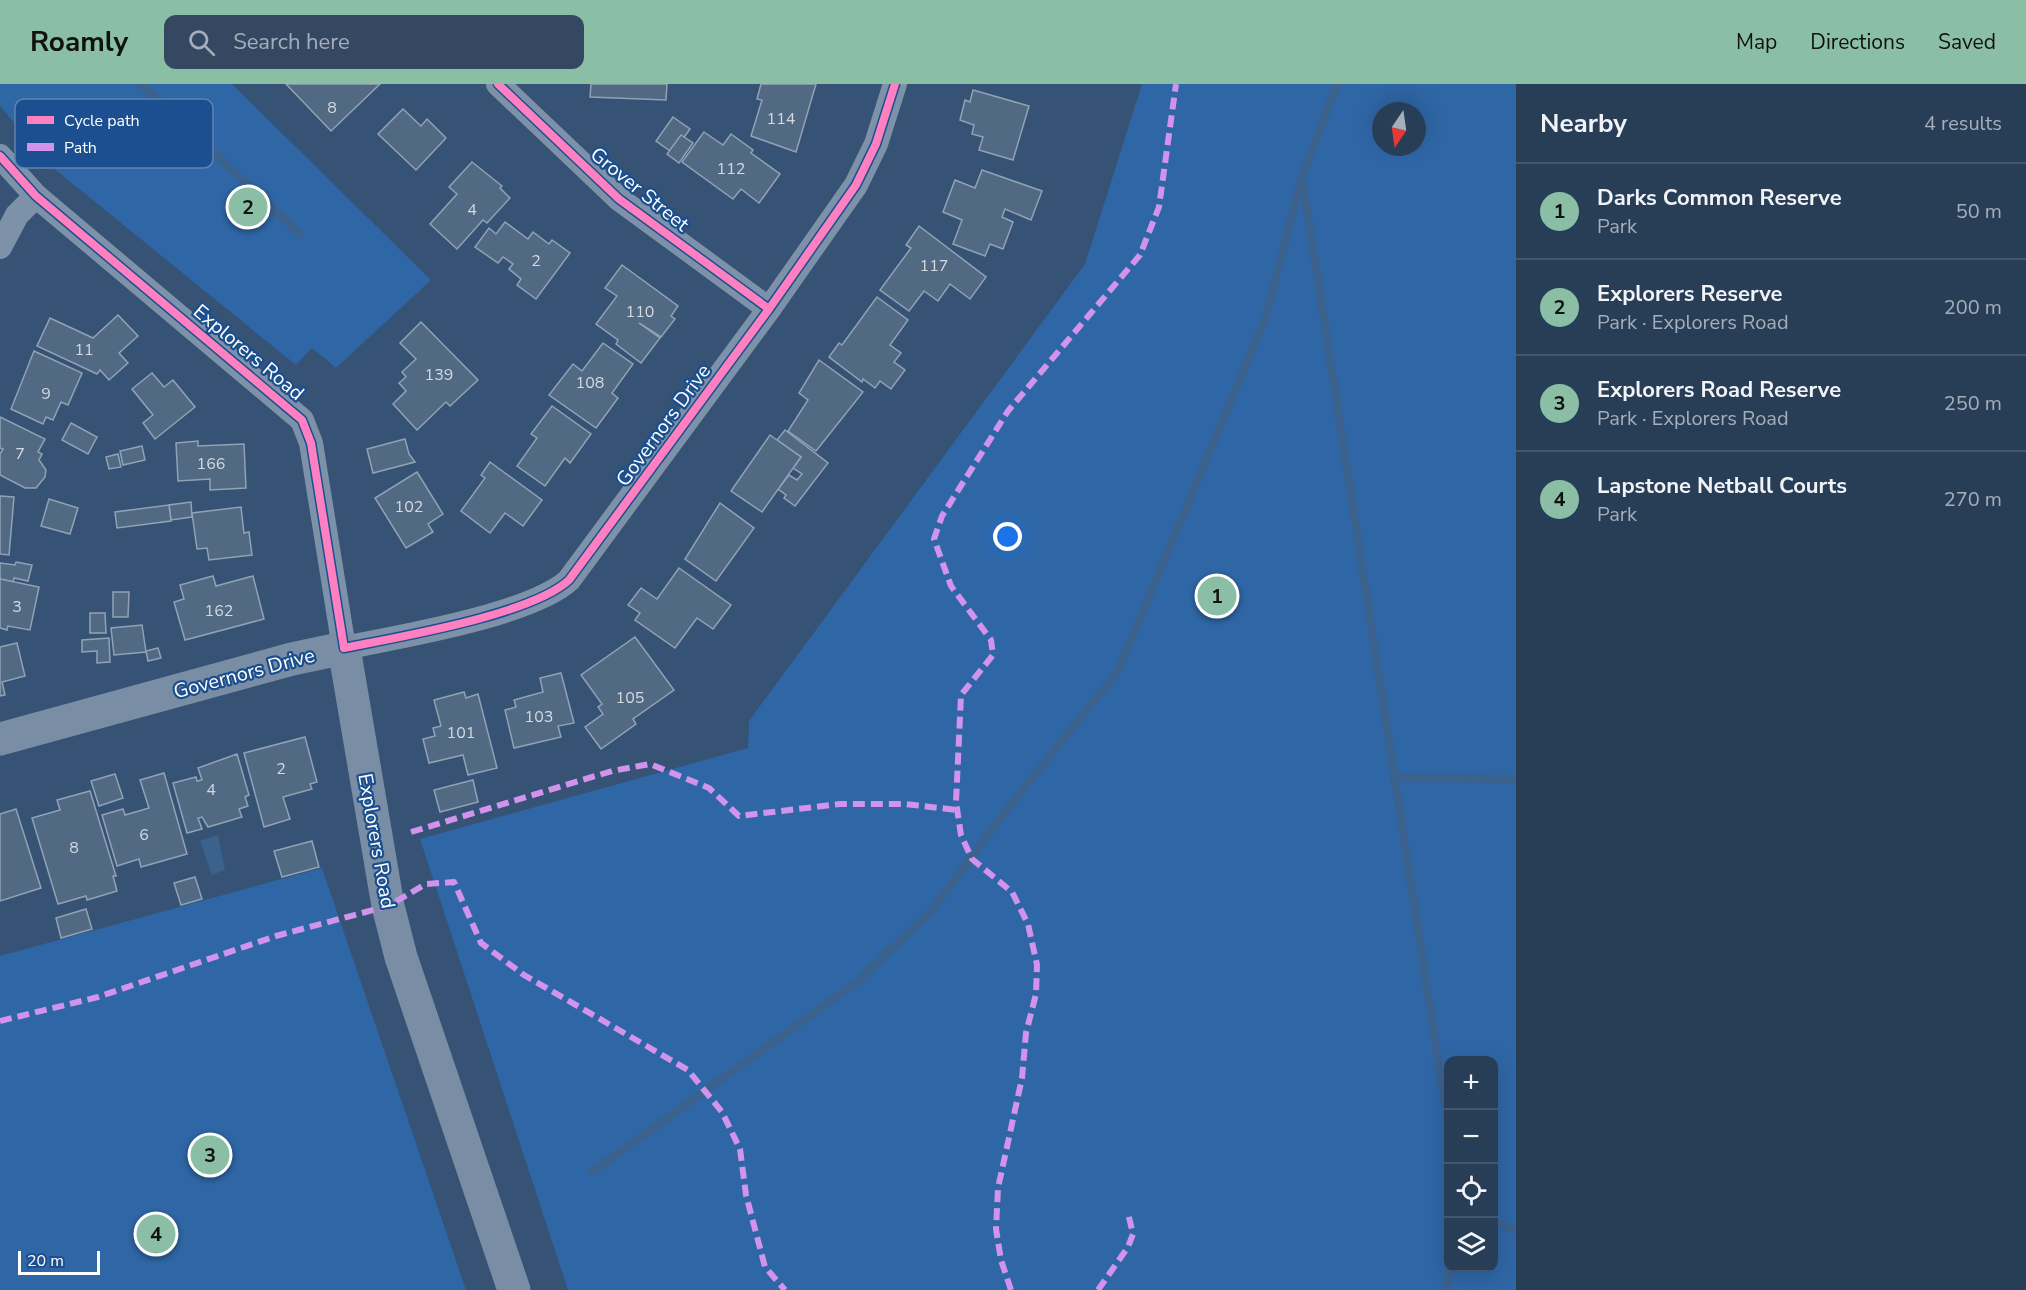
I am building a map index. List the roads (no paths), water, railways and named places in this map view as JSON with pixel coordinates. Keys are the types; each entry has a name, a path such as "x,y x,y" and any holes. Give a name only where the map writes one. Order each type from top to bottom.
{"main road":[{"name":"Governors Drive","path":"0,739 292,659 344,648"},
{"name":"Explorers Road","path":"344,648 388,906 401,957 514,1290"}],"street":[{"name":"Grover Street","path":"498,84 619,199 769,309"},
{"name":"Governors Drive","path":"344,648 521,606 562,586 582,564 769,309 867,167 895,84"},
{"name":"Explorers Road","path":"0,156 36,196 302,420 309,433 344,648"},
{"path":"0,247 17,215 36,196"}],"waterway":[{"path":"141,84 157,99"},
{"path":"1337,84 1302,177 1446,1110"},
{"path":"213,152 301,235"},
{"path":"592,1172 857,982 932,910 1011,804 1118,671 1265,319 1302,177"},
{"path":"1395,778 1516,779"},
{"path":"1498,1223 1516,1230"},
{"path":"1446,1290 1449,1272"}],"place":[{"name":"Explorers Reserve","path":"248,207"},
{"name":"Darks Common Reserve","path":"1217,596"},
{"name":"Explorers Road Reserve","path":"210,1155"},
{"name":"Lapstone Netball Courts","path":"156,1234"}]}
